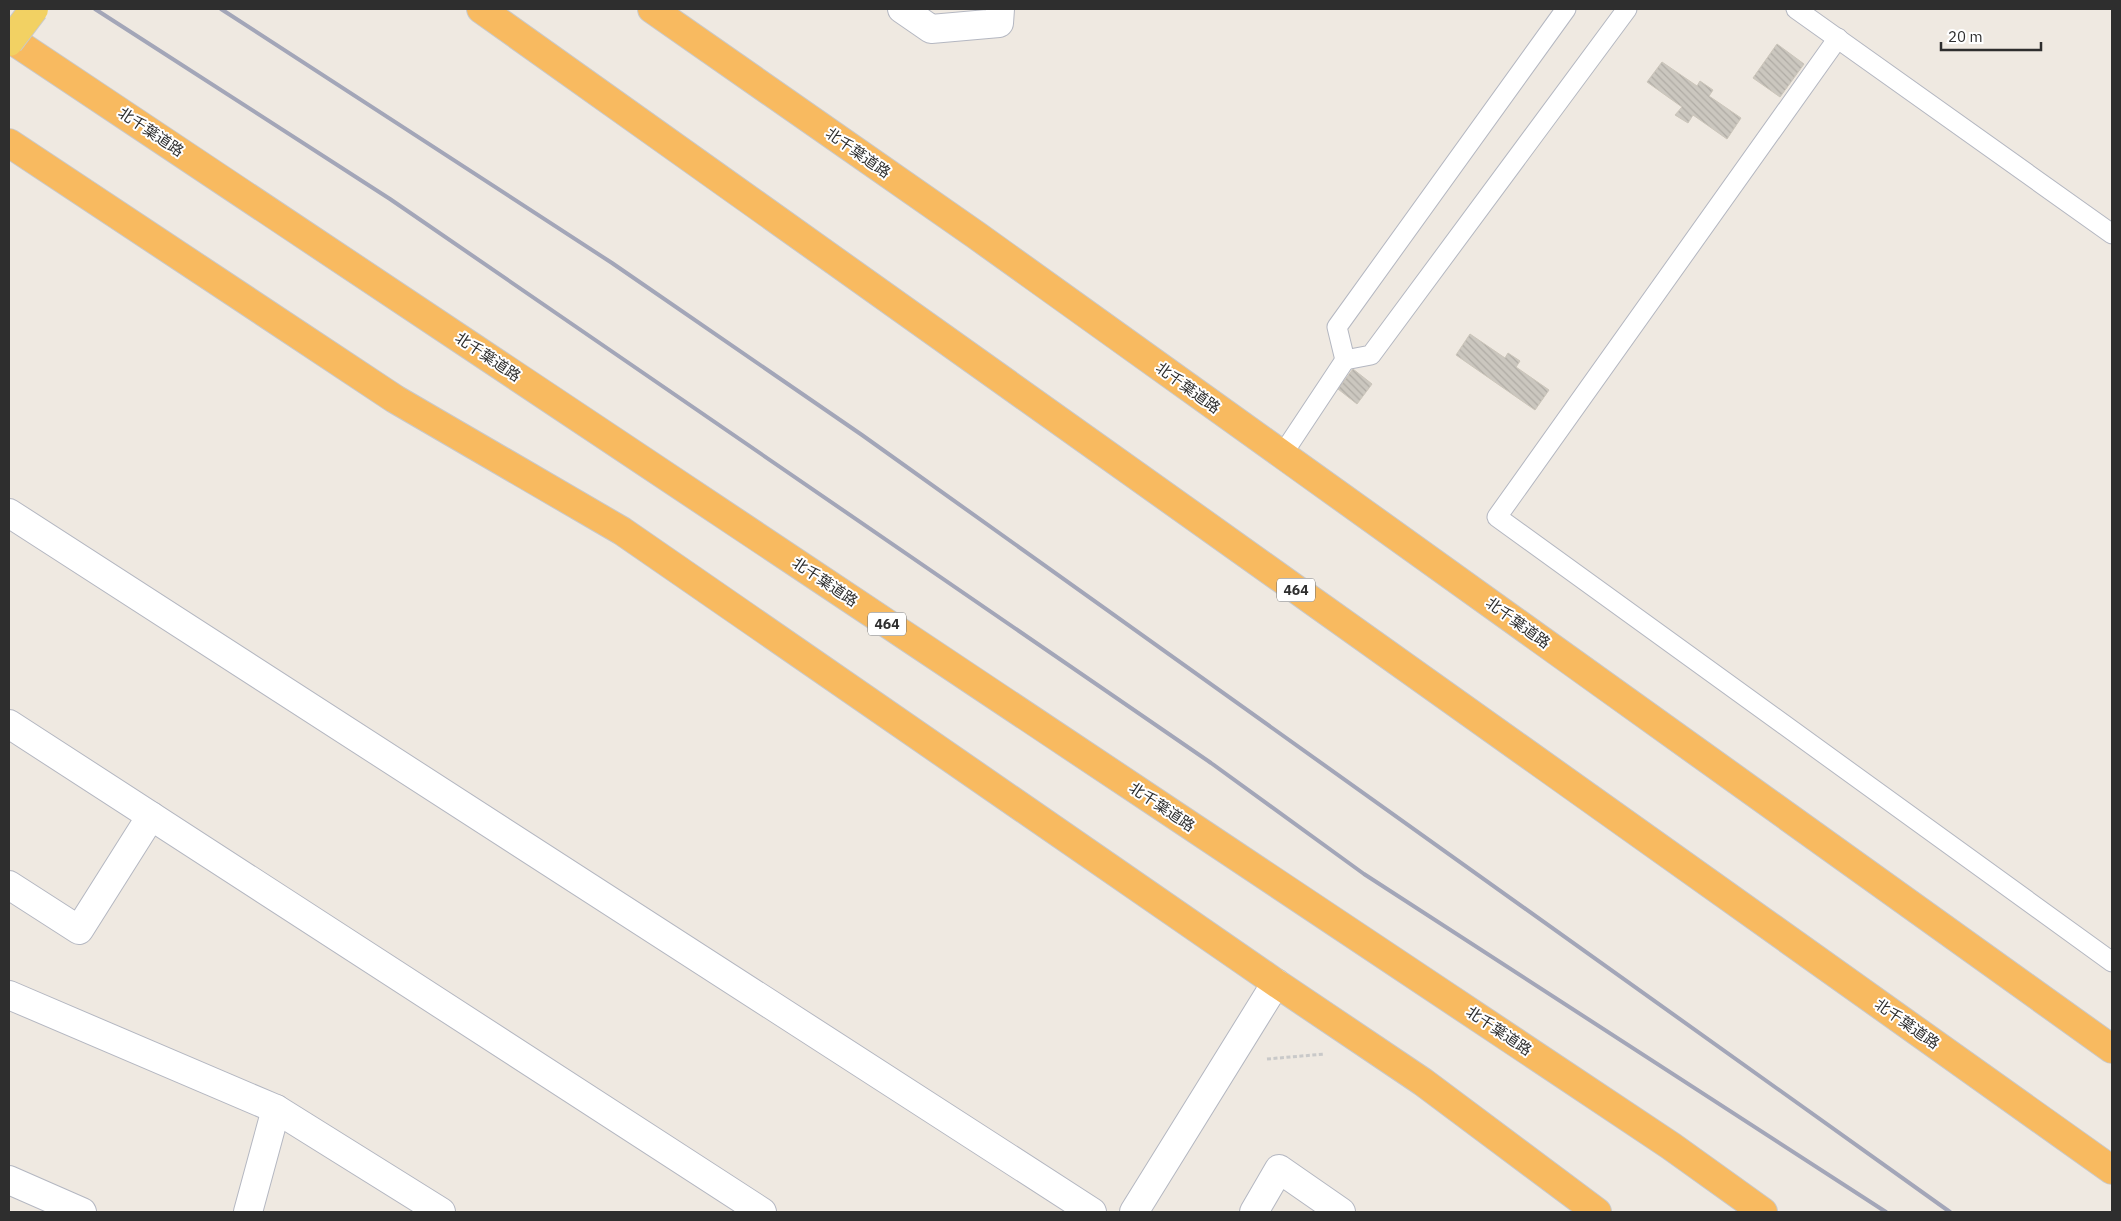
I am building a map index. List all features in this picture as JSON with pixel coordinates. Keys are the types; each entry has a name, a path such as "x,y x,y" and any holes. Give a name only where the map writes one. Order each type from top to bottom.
{"highway":[{"name":"北千葉道路","path":"481,9 2112,1170"},
{"name":"北千葉道路","path":"652,9 976,235 2112,1049"},
{"name":"北千葉道路","path":"9,38 1671,1146 1763,1212"},
{"path":"9,143 395,399 622,531 1422,1082 1597,1212"}],"main road":[{"path":"9,42 34,9"}],"street":[{"path":"902,9 931,29 999,23 1000,9"},
{"path":"9,513 1092,1212"},
{"path":"9,724 762,1212"},
{"path":"9,885 80,930 151,816"},
{"path":"1134,1212 1276,983"},
{"path":"9,994 276,1109 441,1212"},
{"path":"248,1212 276,1109"},
{"path":"1254,1212 1280,1169 1341,1212"},
{"path":"9,1180 41,1203 82,1212"}],"lane":[{"path":"1345,360 1337,327 1566,9"},
{"path":"1282,455 1345,360 1371,355 1627,9"},
{"path":"1799,10 2112,234"},
{"path":"1838,38 1497,518 2112,962"}],"path":[{"path":"1259,1060 1327,1054"}],"building":[{"path":"1777,44 1804,64 1780,97 1753,78"},
{"path":"1662,62 1697,86 1700,81 1713,90 1709,96 1741,118 1727,139 1693,115 1688,123 1675,115 1682,107 1647,82"},
{"path":"1470,334 1505,358 1508,353 1520,361 1516,367 1549,390 1535,410 1456,355"},
{"path":"1353,369 1372,384 1357,404 1338,389"}],"railway":[{"path":"95,9 390,199 1211,763 1364,874 1886,1212"},
{"path":"221,9 612,263 862,435 1950,1212"}]}
